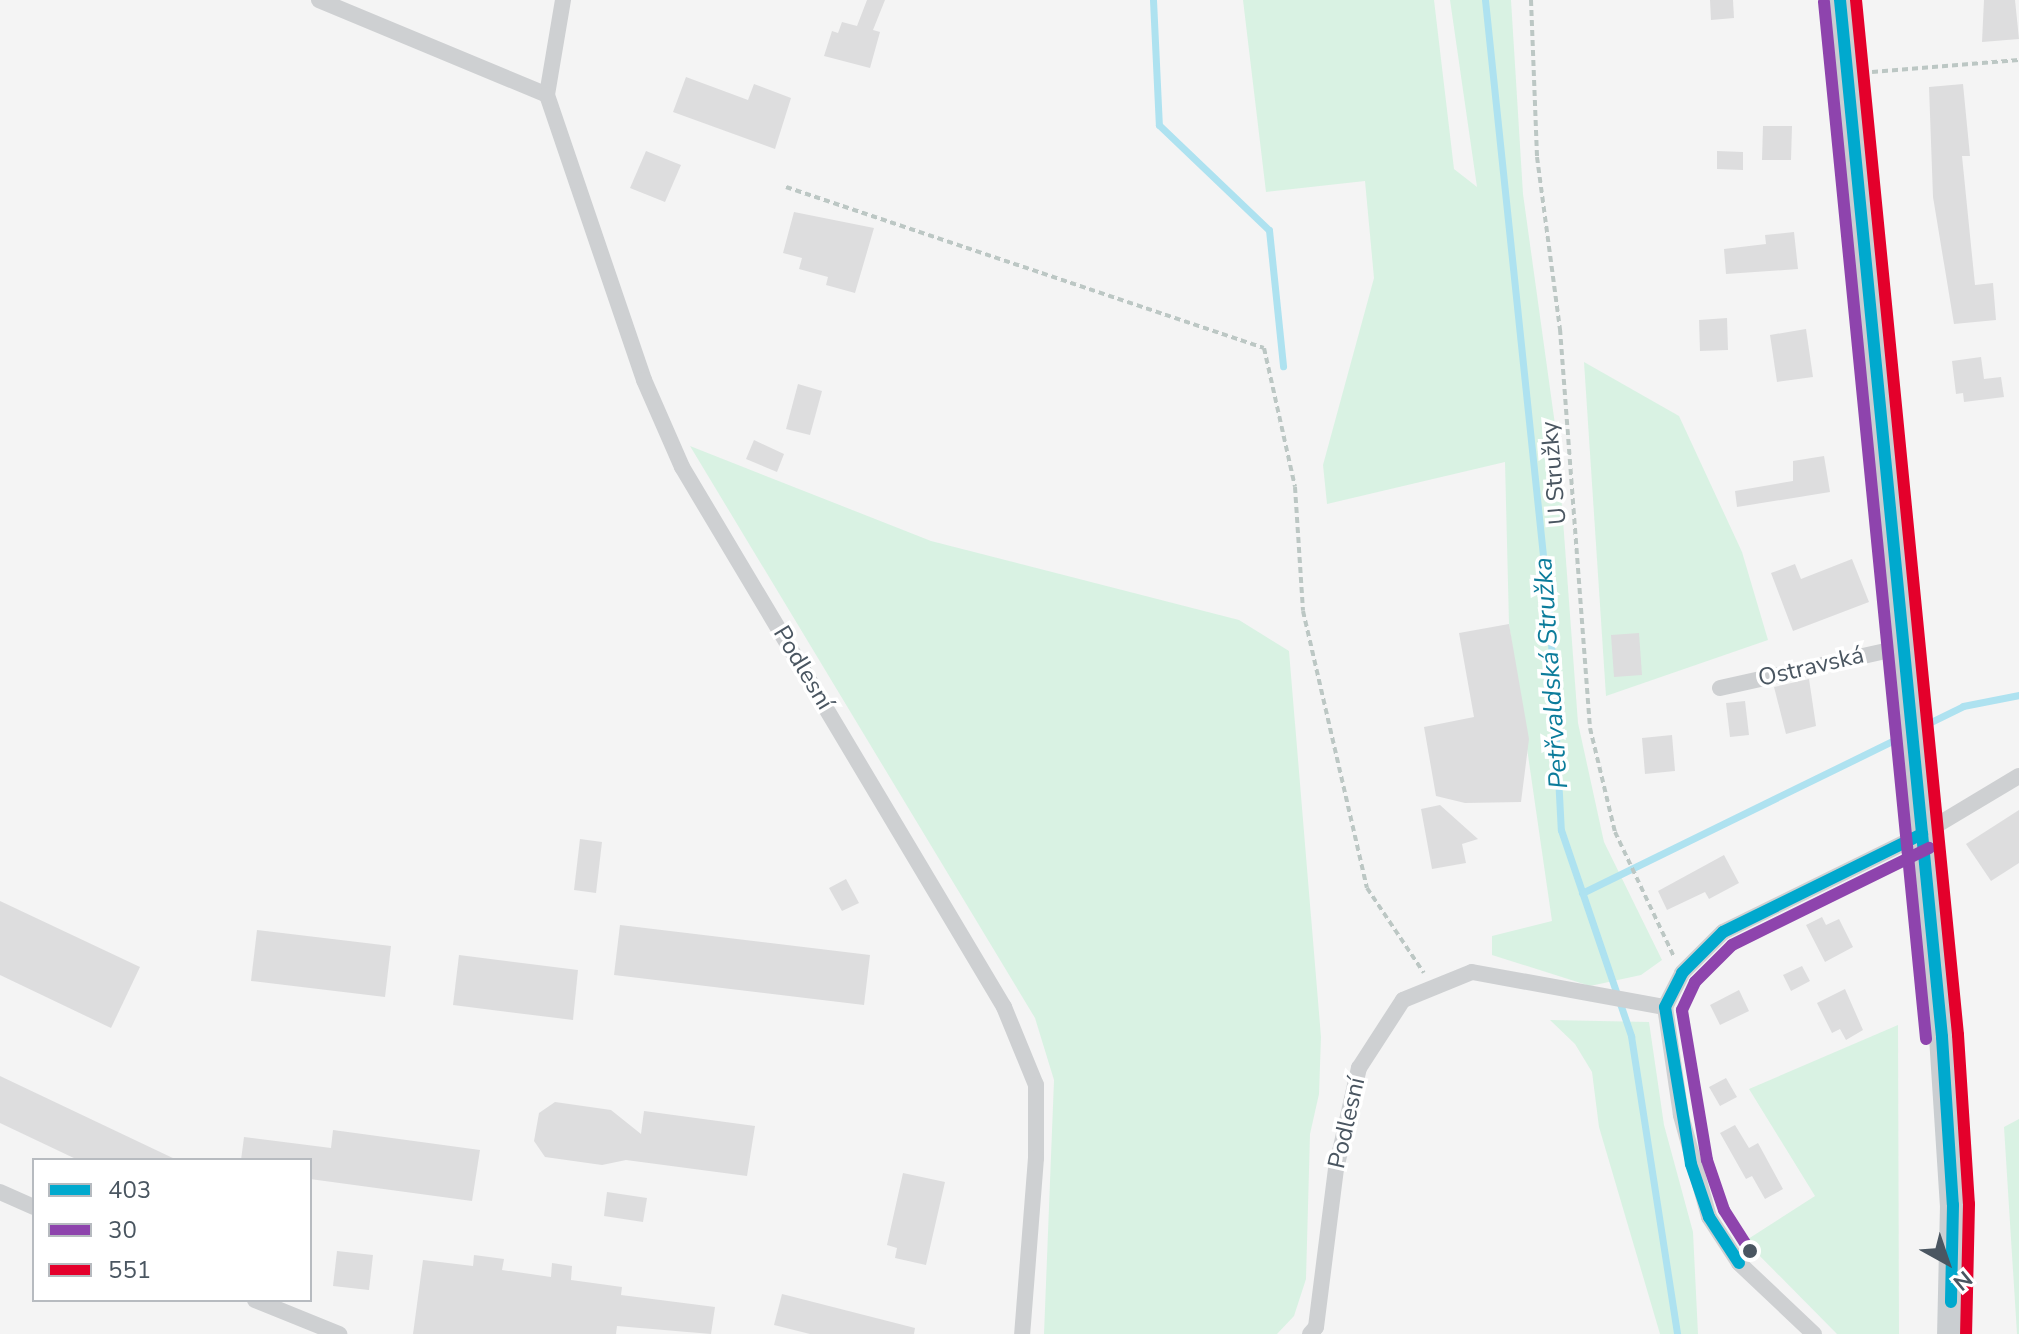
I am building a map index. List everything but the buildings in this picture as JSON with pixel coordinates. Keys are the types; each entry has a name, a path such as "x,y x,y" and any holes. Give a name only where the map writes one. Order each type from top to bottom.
{"main road":[{"path":"1840,0 1922,834 1953,1205 1950,1334"}],"street":[{"path":"319,0 547,95"},
{"name":"Podlesní","path":"563,0 547,95 644,380 682,467 1004,1007 1036,1085 1036,1158 1022,1334"},
{"name":"Ostravská","path":"1720,688 1904,647"},
{"path":"1814,1334 1739,1263 1709,1217 1681,1115 1665,1007 1682,973 1723,932 1922,834 2019,776"},
{"name":"Podlesní","path":"1310,1334 1316,1327 1336,1169 1359,1068 1403,1000 1472,972 1665,1007"},
{"path":"0,1192 32,1206"},
{"path":"260,1302 339,1334"}],"path":[{"name":"U Stružky","path":"1531,0 1537,157 1560,329 1590,728 1615,832 1682,973"},
{"path":"1872,72 2019,60"},
{"path":"786,187 1264,348 1295,487 1303,611 1367,888 1434,988"}],"green space":[{"path":"1243,0 1434,0 1454,169 1477,187 1450,0 1511,0 1523,194 1557,439 1578,723 1604,842 1662,960 1641,975 1590,986 1492,955 1492,936 1552,921 1509,624 1505,462 1327,504 1323,465 1374,278 1365,181 1266,192"},
{"path":"1584,362 1679,416 1742,552 1768,640 1606,696"},
{"path":"690,446 931,541 1239,620 1289,651 1321,1037 1319,1094 1310,1134 1306,1279 1294,1316 1277,1334 1044,1334 1054,1080 1035,1018"},
{"path":"1550,1020 1649,1022 1664,1125 1693,1232 1698,1334 1660,1334 1599,1127 1592,1072 1575,1044"},
{"path":"1898,1025 1899,1334 1837,1334 1745,1241 1815,1196 1749,1089"},
{"path":"2019,1119 2019,1334 2017,1334 2004,1127"}],"waterway":[{"path":"1153,0 1159,125 1269,230 1283,366"},
{"name":"Petřvaldská Stružka","path":"1485,0 1550,623 1561,830 1631,1036 1677,1334"},
{"path":"1582,893 1963,706 2019,695"}],"transit line":[{"name":"403","path":"1840,0 1942,1037 1953,1205 1951,1302"},
{"name":"551","path":"1856,0 1958,1035 1969,1204 1966,1334"},
{"name":"30","path":"1824,2 1926,1039"},
{"name":"403","path":"1739,1263 1709,1217 1691,1164 1665,1007 1682,973 1723,932 1922,834"},
{"name":"30","path":"1752,1254 1724,1210 1707,1160 1682,1010 1695,982 1732,945 1929,848"}]}
